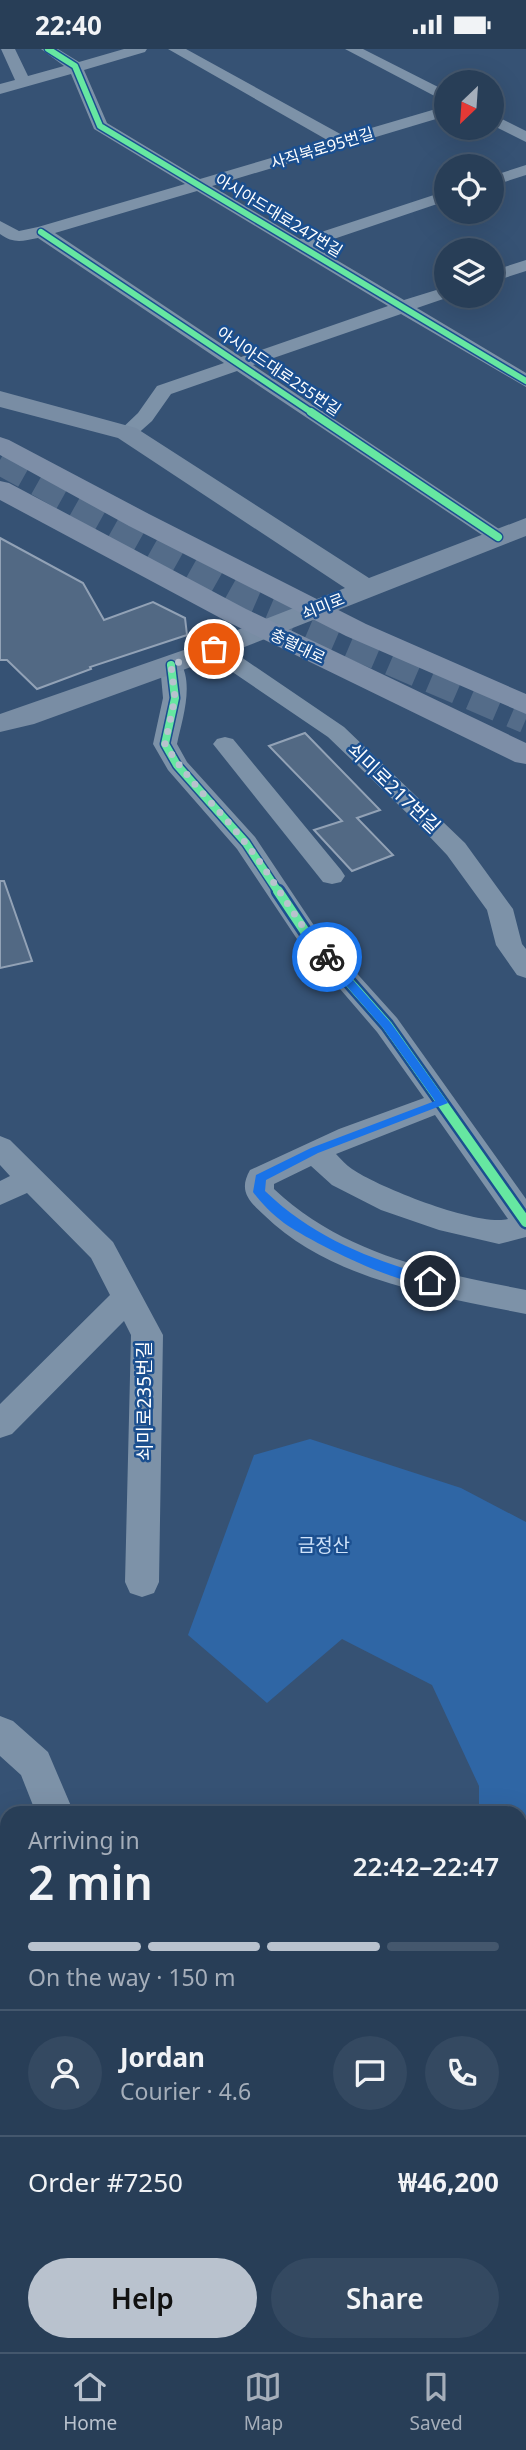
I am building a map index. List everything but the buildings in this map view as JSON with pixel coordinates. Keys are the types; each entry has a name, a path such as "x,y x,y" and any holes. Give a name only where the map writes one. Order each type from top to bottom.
{"main road":[{"path":"0,399 127,433 366,589"},
{"path":"0,445 139,520 356,630 526,705"},
{"name":"충렬대로","path":"0,489 236,615 526,755"},
{"name":"쇠미로","path":"0,723 23,718 214,649 526,526"}],"street":[{"path":"8,49 24,83"},
{"path":"48,49 75,66"},
{"path":"0,89 140,49"},
{"path":"175,49 343,142"},
{"path":"352,49 434,91"},
{"name":"아시아드대로247번길","path":"75,66 100,126 526,380"},
{"name":"사직북로95번길","path":"198,185 434,115"},
{"path":"504,126 526,137"},
{"path":"504,177 526,170"},
{"name":"아시아드대로247번길","path":"41,232 198,185"},
{"path":"298,244 434,200"},
{"path":"0,226 16,237 41,232"},
{"name":"아시아드대로255번길","path":"41,232 498,537"},
{"path":"504,273 526,265"},
{"path":"239,363 434,296"},
{"name":"아시아드대로255번길","path":"127,433 145,417 164,390 239,363"},
{"name":"쇠미로217번길","path":"214,649 336,732 419,811 456,849 500,909 509,945 526,969"},
{"path":"171,665 175,698 165,744 177,765 240,838 306,933 387,1025 526,1224 499,1233 450,1223 392,1202 342,1177 314,1151"},
{"path":"225,744 332,876"},
{"path":"240,838 288,822"},
{"path":"442,1103 419,1109 314,1151 260,1178 259,1192 286,1219 325,1243 404,1275 526,1302"},
{"name":"쇠미로235번길","path":"0,1147 102,1249 147,1335 142,1582"},
{"path":"0,1194 31,1178"},
{"path":"0,1426 127,1297"},
{"path":"0,1734 35,1764 52,1806"}],"green space":[{"name":"금정산","path":"310,1439 461,1488 526,1522 526,1806 479,1806 479,1786 432,1685 342,1639 267,1703 188,1635 254,1455"}],"tunnel":[{"path":"0,460 251,601 526,719"}],"cycle path":[{"path":"48,49 75,66 100,126 526,381"},
{"path":"41,232 498,537"},
{"path":"171,665 175,698 165,744 177,765 246,843 306,933 387,1025 526,1222"}],"way so far":[{"path":"214,649 171,665 175,698 165,744 177,765 246,843 306,933 327,957"}],"route":[{"path":"327,957 387,1025 442,1103 419,1109 314,1151 260,1178 259,1192 286,1219 325,1243 404,1275 430,1281"}]}
